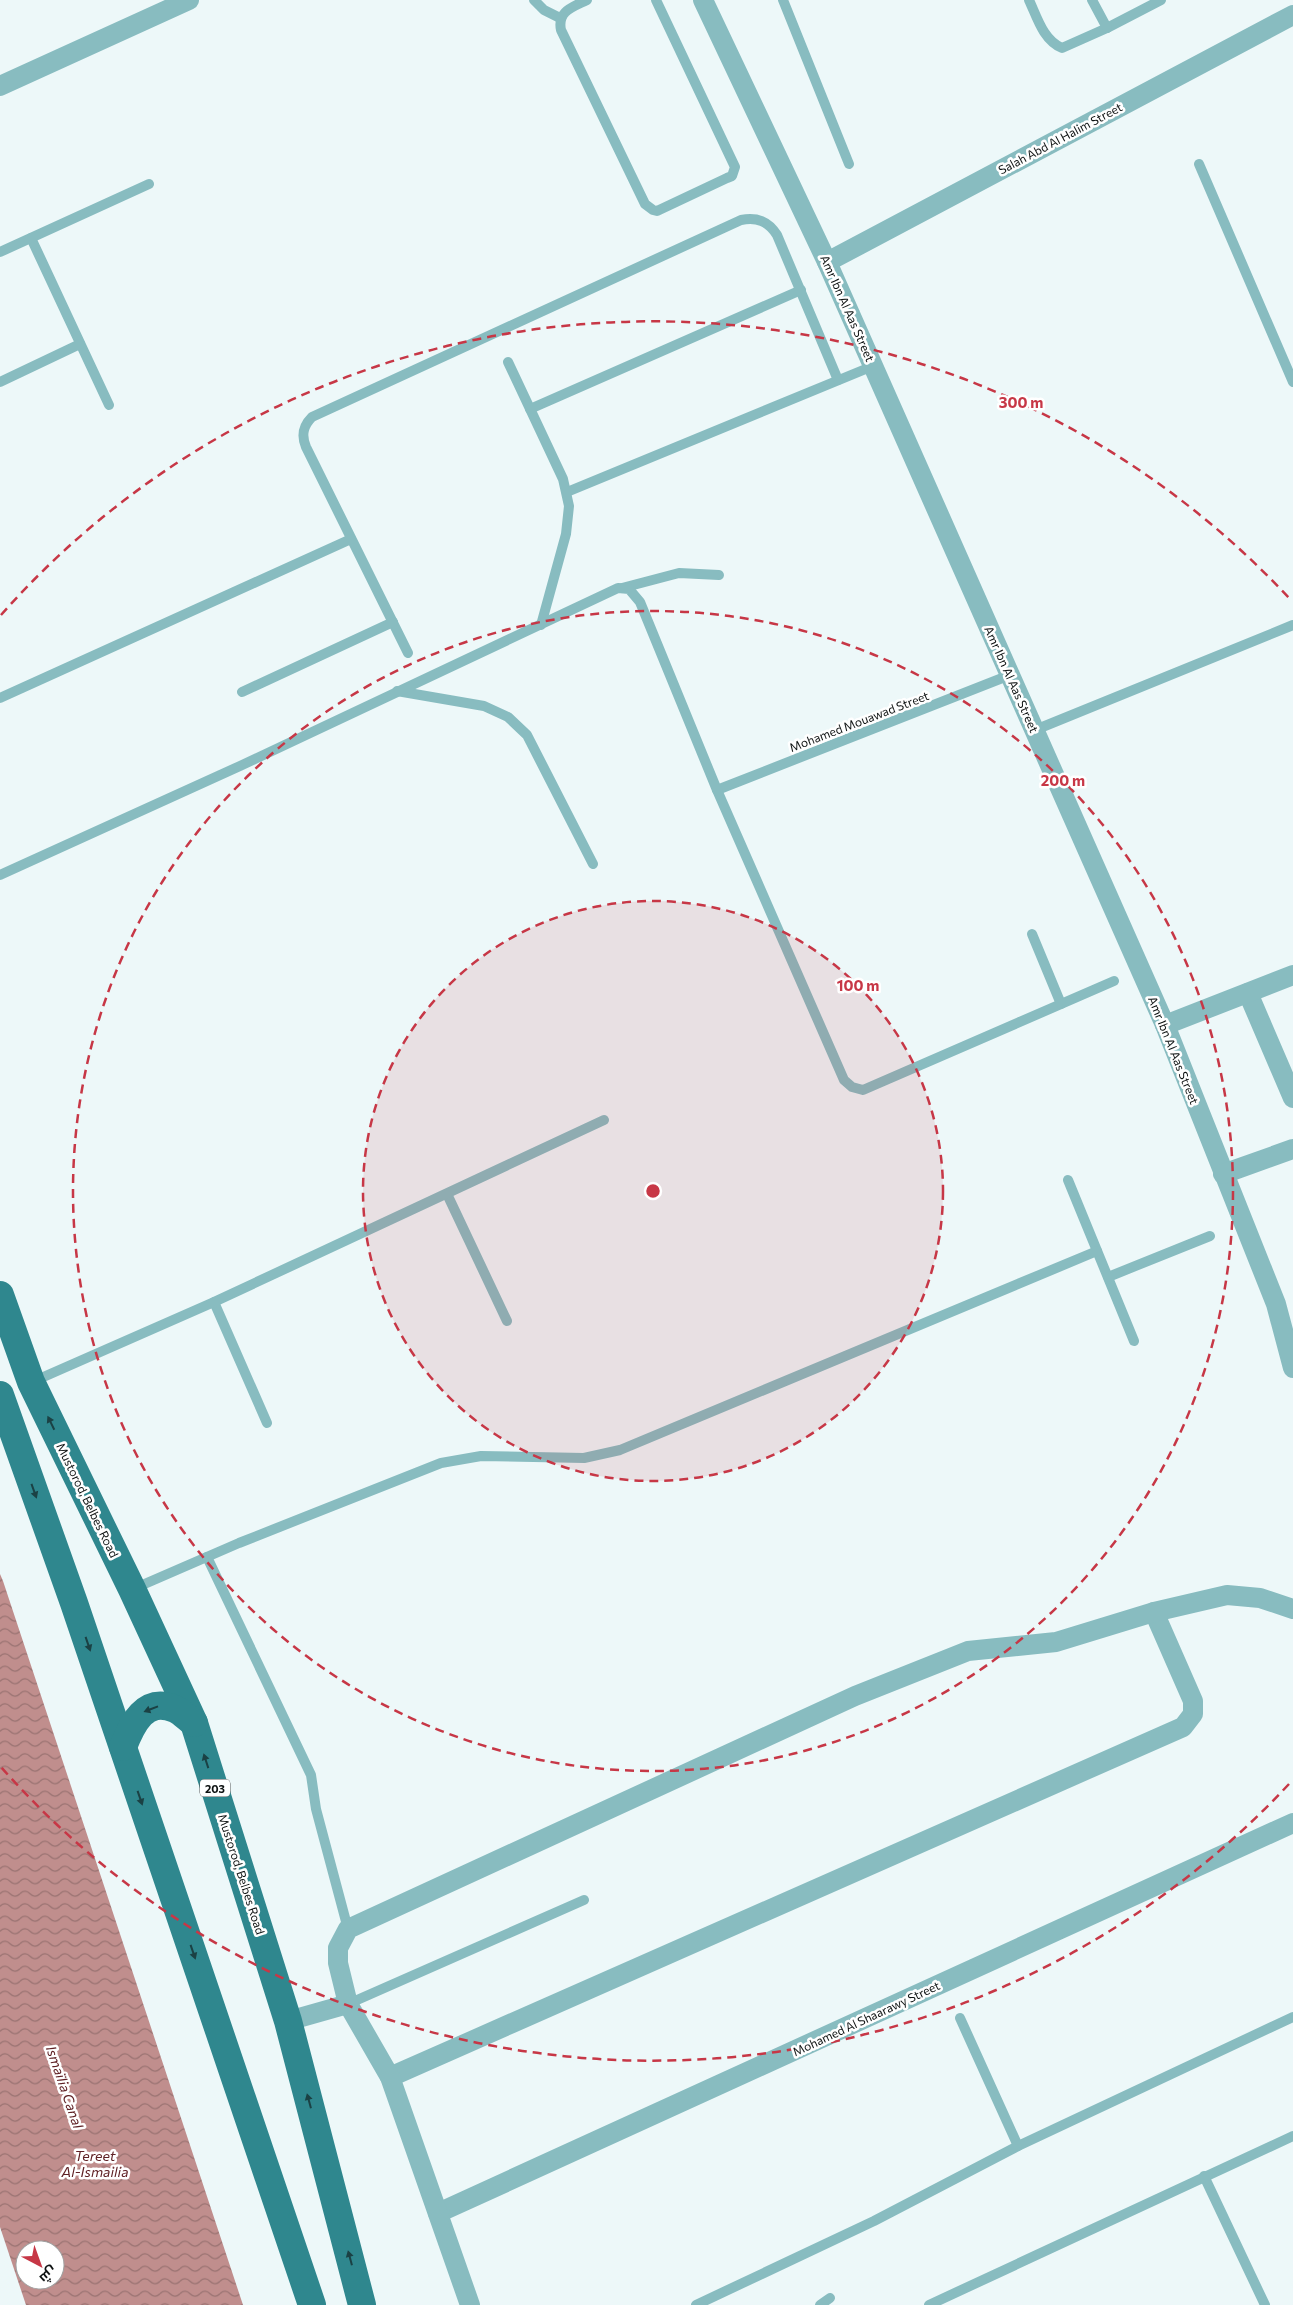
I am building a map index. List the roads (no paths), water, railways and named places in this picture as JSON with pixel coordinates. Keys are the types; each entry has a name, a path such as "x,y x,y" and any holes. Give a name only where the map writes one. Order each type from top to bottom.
{"main road":[{"name":"Mustorod, Belbes Road","path":"0,1295 31,1382 132,1589 194,1723 288,2021 362,2305"},
{"path":"0,1395 123,1747 312,2305"},
{"path":"123,1747 130,1729 140,1714 156,1706 175,1709 194,1723"}],"street":[{"path":"0,86 189,0"},
{"name":"Amr Ibn Al Aas Street","path":"703,0 828,262 1165,1025 1223,1174 1284,1301 1287,1353 1293,1368"},
{"name":"Salah Abd Al Halim Street","path":"828,262 1293,15"},
{"path":"1165,1025 1293,975"},
{"path":"1248,993 1293,1098"},
{"path":"1223,1174 1293,1149"},
{"path":"470,2305 390,2077 348,2004 338,1963 338,1948 348,1929 846,1700 943,1659 968,1651 1056,1642 1154,1612 1228,1595 1260,1598 1293,1609"},
{"path":"390,2077 1182,1727 1193,1714 1193,1701 1154,1612"},
{"name":"Mohamed Al Shaarawy Street","path":"438,2213 1293,1823"},
{"path":"288,2021 348,2004"}],"lane":[{"path":"534,0 544,10 560,18"},
{"path":"588,0 568,9 560,18 561,30 645,204 652,210 657,211 732,176 735,167 656,0"},
{"path":"783,0 849,164"},
{"path":"1029,0 1048,38 1062,48 1107,28 1158,1"},
{"path":"1092,0 1107,28"},
{"path":"1199,164 1293,382"},
{"path":"0,252 149,184"},
{"path":"408,653 303,441 303,434 308,422 318,414 741,220 762,220 774,229 838,380"},
{"path":"31,238 109,404"},
{"path":"530,409 801,290"},
{"path":"0,382 80,344"},
{"path":"508,362 563,479 567,492 569,520 541,625"},
{"path":"567,492 873,366"},
{"path":"0,698 351,539"},
{"path":"0,875 240,766 618,588 679,572 719,575"},
{"path":"618,588 629,589 640,602 717,790 844,1080 852,1087 863,1090 1114,981"},
{"path":"242,692 393,622"},
{"path":"1035,730 1293,625"},
{"name":"Mohamed Mouawad Street","path":"717,790 1010,675"},
{"path":"397,691 484,706 497,711 518,725 534,746 593,864"},
{"path":"1032,934 1061,1004"},
{"path":"31,1382 214,1302 604,1120"},
{"path":"1068,1180 1134,1341"},
{"path":"446,1194 507,1321"},
{"path":"1108,1277 1210,1236"},
{"path":"132,1589 441,1463 480,1456 584,1458 620,1450 1097,1251"},
{"path":"214,1302 267,1423"},
{"path":"207,1557 310,1775 316,1809 348,1929"},
{"path":"348,2004 584,1900"},
{"path":"696,2305 874,2221 1018,2146 1293,2017"},
{"path":"960,2018 1018,2146"},
{"path":"929,2305 1293,2136"},
{"path":"1204,2176 1264,2305"},
{"path":"820,2305 830,2298"}],"water":[{"name":"Tereet Al-Ismailia","path":"0,1574 243,2305 26,2305 21,2290 65,2290 65,2240 15,2240 15,2272 0,2227"}],"water label":[{"name":"Ismaïlia Canal","path":"65,2087"}]}
